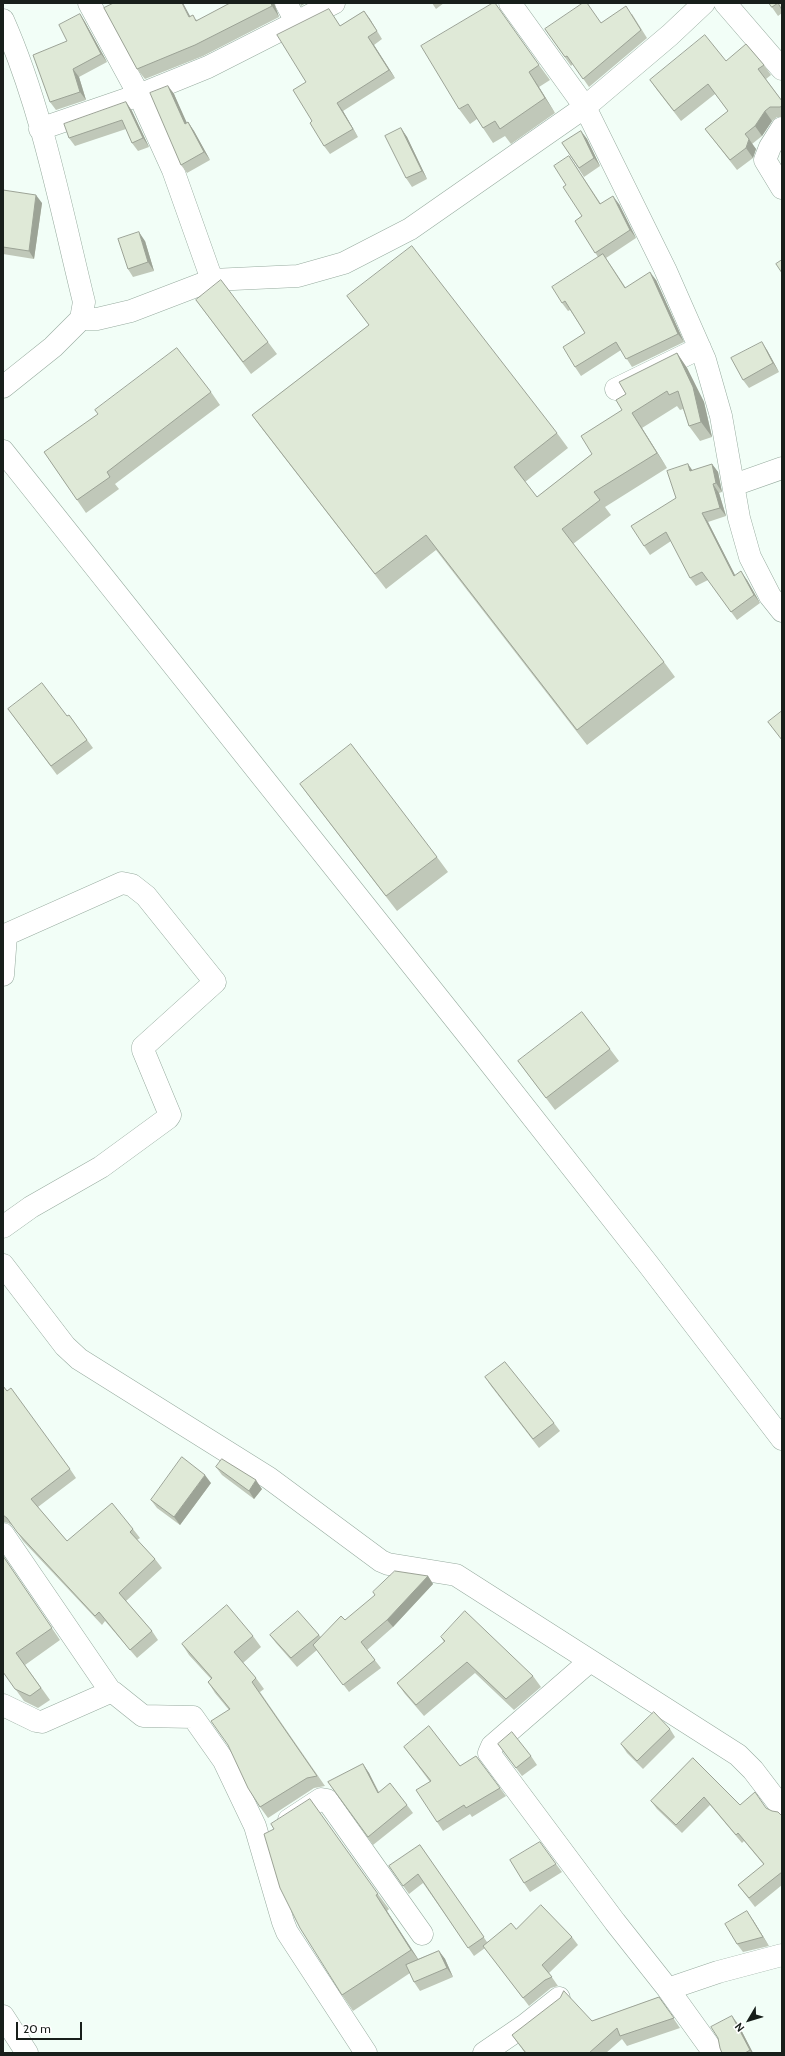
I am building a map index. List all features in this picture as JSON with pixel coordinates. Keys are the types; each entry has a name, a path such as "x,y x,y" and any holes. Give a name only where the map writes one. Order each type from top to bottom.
{"street":[{"path":"89,3 139,95 173,170 212,280"},
{"path":"286,3 296,22"},
{"path":"40,129 139,95 208,67 334,3"},
{"path":"510,3 585,107 665,269 700,348 722,416 739,518 750,556 770,596 782,611"},
{"path":"81,319 97,319 131,311 212,280 245,280 298,276 344,263 410,229 585,107 670,35 704,3"},
{"path":"725,3 782,70"},
{"path":"3,20 18,56 40,129 84,302 81,319 53,347 3,387"},
{"path":"782,128 770,147 765,160 782,188"},
{"path":"616,389 700,348"},
{"path":"3,452 486,1058 782,1438"},
{"path":"734,485 782,468"},
{"path":"3,975 5,936 122,883 132,885 146,896 216,982 143,1047 170,1115 168,1118 101,1167 31,1207 3,1227"},
{"path":"3,1265 65,1346 80,1359 269,1478 381,1561 388,1564 456,1575 590,1660 738,1755 753,1770 782,1808"},
{"path":"3,1534 111,1692 143,1716 193,1717 224,1761 259,1839 285,1927 366,2053"},
{"path":"590,1660 492,1746 489,1751 615,1922 668,1989 714,2053"},
{"path":"3,1705 36,1721 42,1722 111,1692"},
{"path":"259,1839 321,1799 325,1799 422,1934"},
{"path":"668,1989 725,1970 782,1955"},
{"path":"484,2053 525,2025 558,1998"},
{"path":"3,2016 27,2053"}],"building":[{"path":"114,3 182,3 189,17 193,15 196,21 230,3 271,3 272,6 195,45 137,69 104,8"},
{"path":"495,3 539,65 529,72 545,98 500,129 495,121 483,128 468,104 459,109 421,46"},
{"path":"583,3 587,3 601,23 626,6 641,30 583,79 545,29"},
{"path":"769,3 778,3 772,7"},
{"path":"778,3 782,3 782,10"},
{"path":"329,9 340,26 364,11 377,31 368,37 389,70 337,103 353,129 324,146 310,123 312,121 293,90 306,82 277,35"},
{"path":"80,14 101,54 73,69 80,92 50,102 33,55 67,41 59,25"},
{"path":"705,35 726,61 746,44 764,65 758,69 782,101 782,106 770,107 765,111 755,126 745,134 749,139 746,148 730,160 705,129 728,111 708,84 674,111 650,80"},
{"path":"168,86 185,124 188,122 204,152 181,165 150,93"},
{"path":"126,102 143,138 132,143 122,120 69,138 64,124"},
{"path":"401,128 422,171 406,178 385,136"},
{"path":"581,131 594,158 579,168 562,143"},
{"path":"569,156 600,204 613,196 630,230 595,253 575,221 582,216 563,187 566,185 554,166"},
{"path":"3,190 36,195 29,251 3,247"},
{"path":"139,232 148,262 128,269 118,239"},
{"path":"412,246 557,433 514,467 537,497 592,454 581,436 622,410 616,400 626,394 619,382 677,353 693,387 701,422 689,426 678,391 669,395 667,391 632,413 657,453 594,492 600,500 562,529 664,662 577,730 426,535 375,574 252,415 369,325 347,296"},
{"path":"603,254 625,288 650,272 678,334 626,359 616,342 575,367 563,347 585,333 565,301 562,303 552,287"},
{"path":"782,260 782,273 776,264"},
{"path":"221,280 268,342 243,362 196,300"},
{"path":"762,342 773,363 743,380 731,358"},
{"path":"177,348 211,392 107,472 110,477 77,500 44,452 98,414 95,410"},
{"path":"688,464 690,471 712,464 716,483 713,484 720,508 702,513 734,576 741,571 754,595 731,612 702,572 690,578 666,532 644,546 631,526 676,498 667,471"},
{"path":"42,683 67,716 69,715 87,740 51,766 8,709"},
{"path":"782,711 782,740 768,722"},
{"path":"351,744 437,857 386,896 300,784"},
{"path":"582,1012 610,1049 546,1098 518,1061"},
{"path":"505,1362 554,1423 533,1439 485,1377"},
{"path":"3,1386 7,1391 11,1388 70,1469 31,1499 67,1541 112,1503 133,1529 130,1532 155,1559 119,1593 152,1631 130,1650 99,1612 95,1616 3,1515"},
{"path":"182,1457 205,1475 174,1517 151,1500"},
{"path":"222,1459 256,1480 249,1491 216,1467"},
{"path":"3,1556 52,1628 16,1653 41,1688 30,1696 15,1689 3,1672"},
{"path":"395,1571 428,1576 387,1620 361,1642 375,1660 343,1685 313,1645 341,1616 345,1620 375,1595 373,1592"},
{"path":"227,1605 253,1636 234,1652 256,1678 252,1682 317,1776 307,1778 260,1807 248,1788 228,1745 211,1721 230,1709 208,1682 212,1678 182,1644"},
{"path":"298,1611 319,1635 291,1658 270,1635"},
{"path":"465,1611 533,1676 506,1699 467,1662 416,1705 397,1683 445,1641 441,1637"},
{"path":"654,1712 670,1729 637,1761 621,1744"},
{"path":"429,1726 460,1766 476,1756 500,1788 466,1808 464,1805 437,1822 416,1790 431,1781 404,1747"},
{"path":"512,1732 531,1756 516,1768 498,1744"},
{"path":"693,1758 740,1805 755,1792 766,1808 778,1812 782,1816 782,1872 749,1898 738,1885 764,1864 738,1833 736,1835 704,1797 676,1825 651,1801"},
{"path":"363,1764 378,1793 390,1783 407,1805 368,1837 328,1782"},
{"path":"310,1799 378,1894 376,1895 411,1950 342,1995 300,1928 280,1888 264,1834 274,1829 271,1824"},
{"path":"540,1842 556,1864 524,1883 510,1860"},
{"path":"420,1845 484,1937 468,1948 418,1874 403,1886 389,1866"},
{"path":"541,1905 572,1937 542,1965 552,1977 545,1980 523,1998 483,1946 511,1923 516,1929"},
{"path":"747,1911 763,1937 737,1944 725,1924"},
{"path":"439,1951 447,1968 414,1982 406,1965"},
{"path":"564,1991 592,2021 659,1997 674,2018 620,2036 617,2028 589,2053 526,2053 512,2035 560,1998"},
{"path":"732,2016 750,2050 745,2053 722,2053 718,2038 711,2027"}]}
